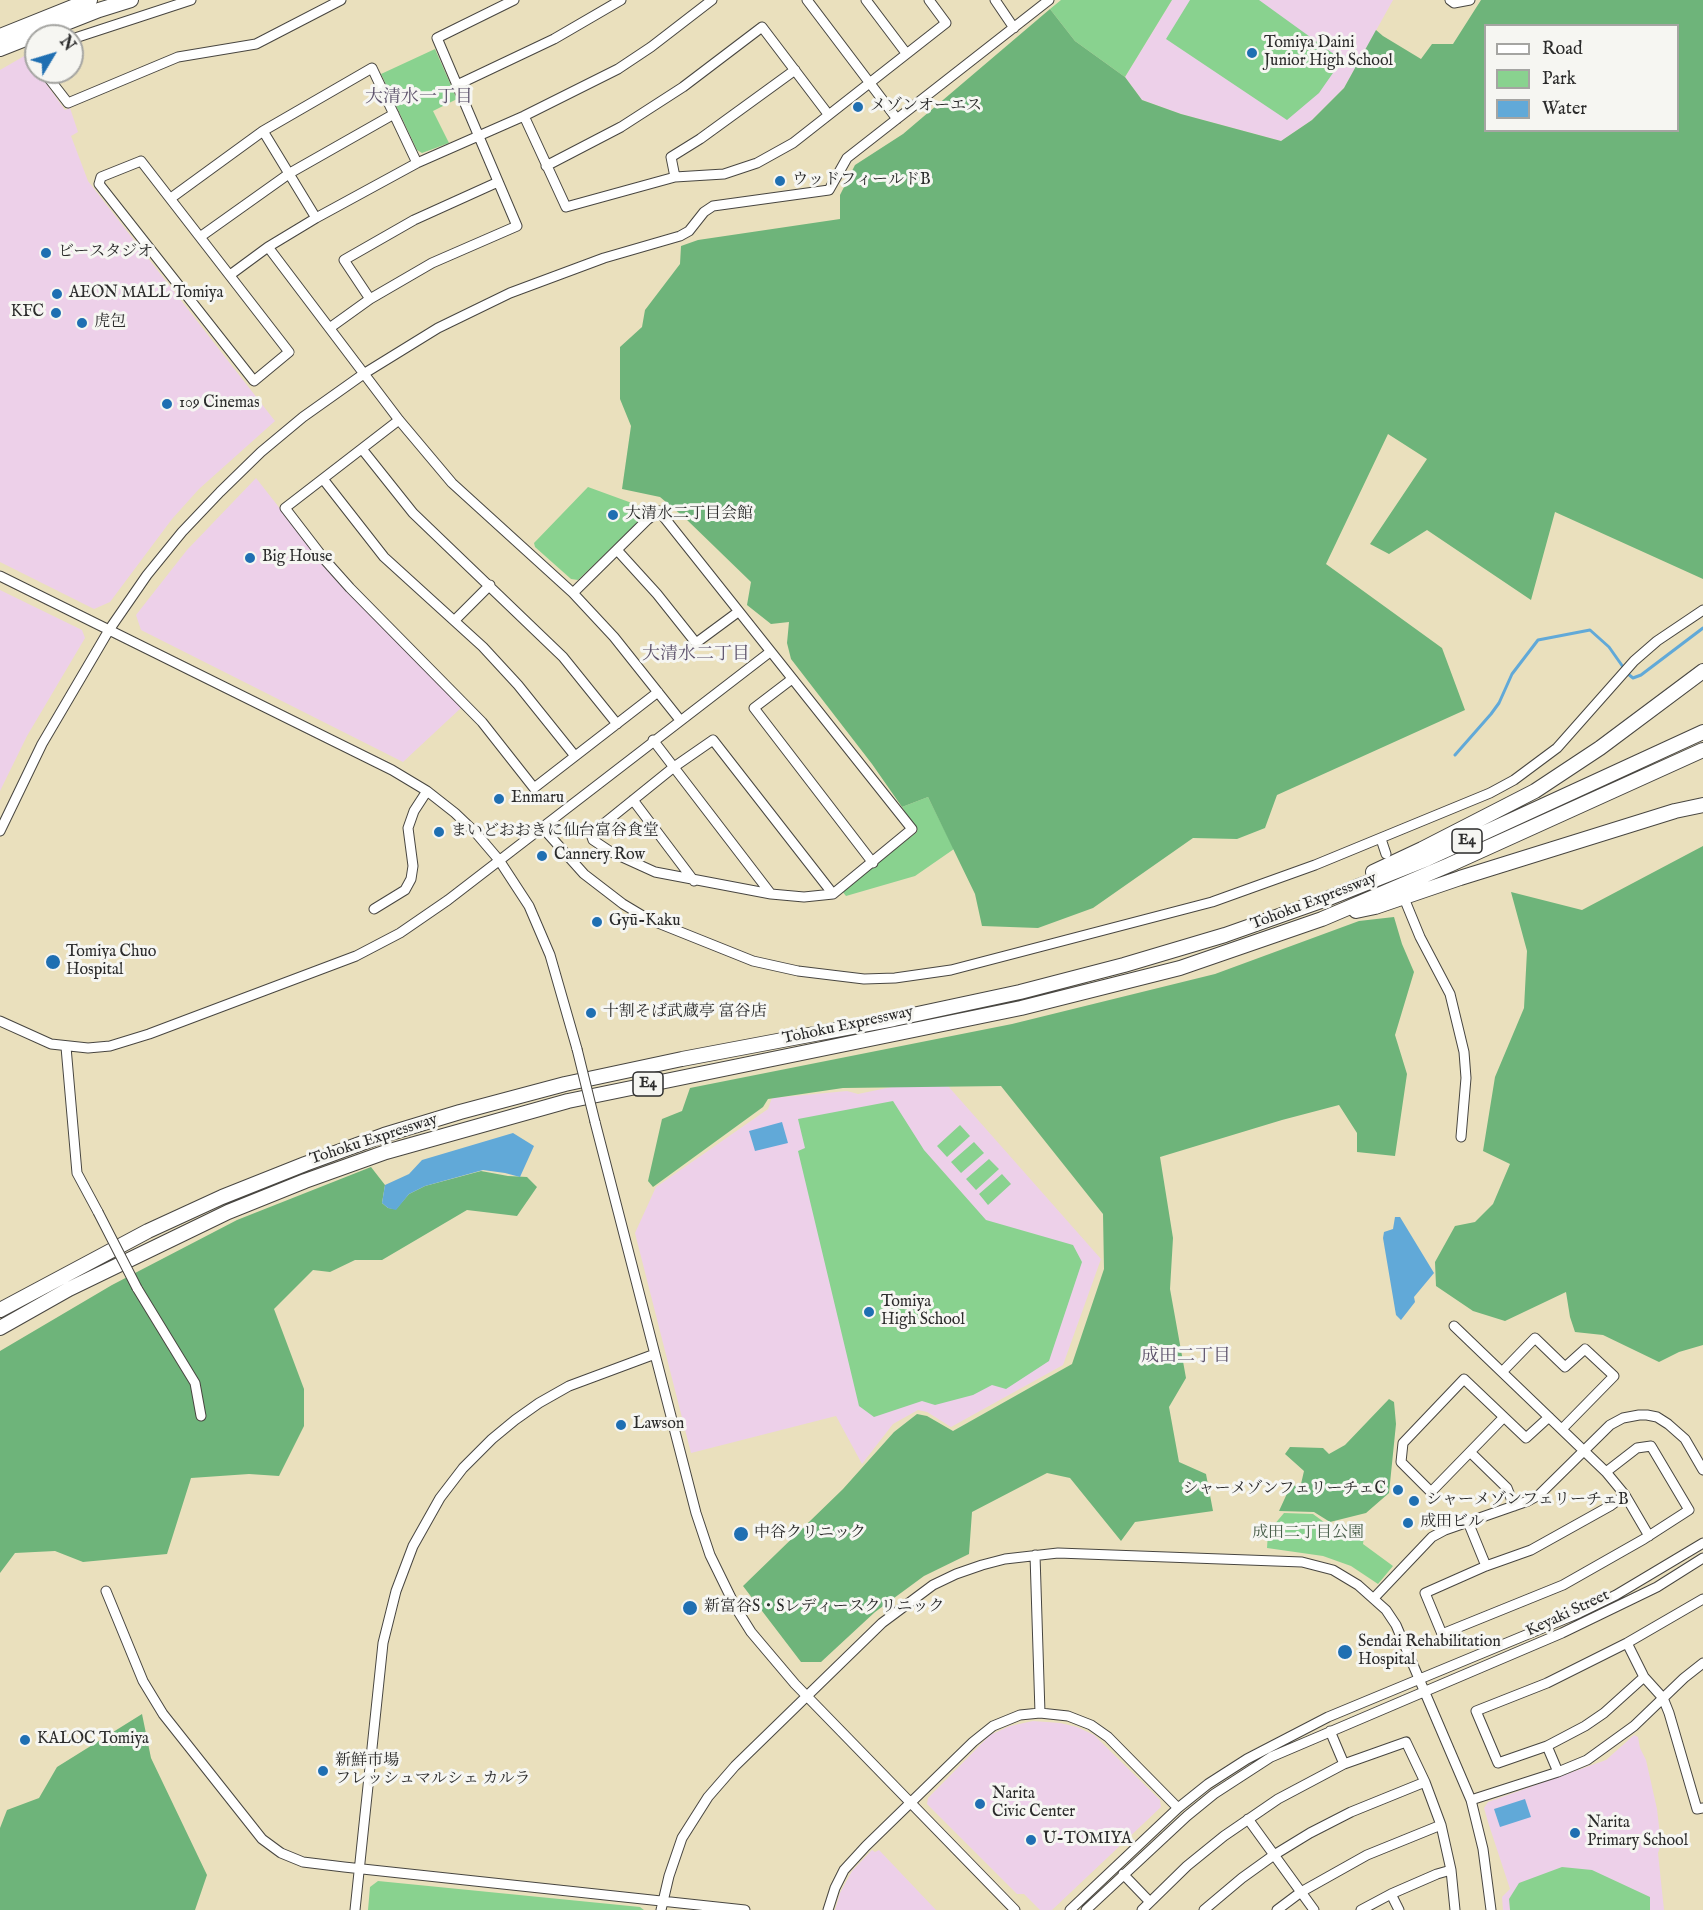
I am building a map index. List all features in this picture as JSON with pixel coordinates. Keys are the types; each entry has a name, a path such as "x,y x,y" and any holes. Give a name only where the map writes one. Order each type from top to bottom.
{"highway":[{"path":"0,36 90,0"},
{"path":"63,24 131,0"},
{"path":"0,50 24,39"},
{"path":"1225,935 1422,849 1535,791 1600,748 1703,672"},
{"name":"Tohoku Expressway","path":"0,1310 148,1231 222,1197 384,1135 565,1084 1020,992 1124,965 1225,935 1324,900 1427,859 1703,732"},
{"name":"Tohoku Expressway","path":"0,1328 69,1289 228,1212 386,1152 568,1101 1021,1008 1118,985 1233,951 1322,919 1449,865 1703,750"},
{"path":"1322,919 1375,908 1600,834 1675,811 1703,805"}],"street":[{"path":"84,35 191,0"},
{"path":"53,84 68,103 178,57 256,44 341,0"},
{"path":"331,327 370,299 432,263 517,226 437,38 514,0"},
{"path":"457,85 554,39 621,0"},
{"path":"230,274 268,247 316,218 417,163 524,116 618,69 712,0"},
{"path":"807,0 897,119"},
{"path":"866,0 906,53"},
{"path":"524,116 566,207 675,177 724,174 757,163 793,143 946,23 929,0"},
{"path":"996,0 1014,28"},
{"path":"0,831 42,744 109,630 147,575 179,535 220,492 261,452 303,417 365,373 438,328 510,293 604,258 680,236 689,231 704,212 713,206 830,190 847,158 1048,0"},
{"path":"1450,0 1454,3 1470,0"},
{"path":"546,166 621,126 683,87 762,27 828,114"},
{"path":"171,198 263,131 372,68 417,163"},
{"path":"675,177 671,157 700,140 795,70"},
{"path":"200,237 290,173 394,114"},
{"path":"263,131 316,218"},
{"path":"141,161 200,237 289,352 254,381 99,184 101,177 141,161"},
{"path":"370,299 344,260 414,220 498,182"},
{"path":"268,247 331,327 399,420 452,483 573,593 614,637 680,720"},
{"path":"399,420 285,508 350,588 482,722 534,788 658,692"},
{"path":"362,449 405,504 563,657 616,724"},
{"path":"323,479 384,557 455,620 518,685 575,756"},
{"path":"573,593 659,511 912,829 833,894 804,897 694,881 656,872 611,852 594,840 591,834 674,767 712,740 833,894"},
{"path":"617,550 657,594 696,643 738,612"},
{"path":"0,576 392,770 427,791 455,813 476,832 499,860 530,906 541,930 560,987 685,1472 710,1554 736,1608 752,1632 806,1696 1015,1910"},
{"path":"455,620 490,585"},
{"path":"542,827 584,874 602,890 648,919 768,965 864,979 895,978 951,970 1212,902 1315,865 1490,793 1514,780 1557,748 1629,666 1657,641 1703,610"},
{"path":"0,1021 38,1039 66,1047 110,1046 356,956 416,923 770,652"},
{"path":"792,679 754,708 873,863"},
{"path":"653,740 771,894"},
{"path":"374,909 405,890 411,879 413,866 408,828 414,811 427,791"},
{"path":"633,800 694,881"},
{"path":"1381,839 1386,854"},
{"path":"1406,903 1420,937 1450,994 1464,1052 1466,1078 1461,1137"},
{"path":"66,1047 77,1173 137,1288 195,1383 201,1416"},
{"path":"1454,1326 1606,1472 1625,1495 1649,1536"},
{"path":"1502,1372 1535,1338 1565,1367 1585,1350 1614,1376 1562,1430"},
{"path":"355,1910 383,1643 396,1591 413,1546 440,1498 463,1468 492,1439 539,1403 569,1386 655,1354"},
{"path":"1504,1417 1431,1492 1401,1462 1403,1443 1464,1380 1504,1417 1526,1438 1549,1417"},
{"path":"1374,1598 1432,1537 1539,1495 1610,1425 1623,1418 1639,1415 1657,1417 1677,1430 1703,1470"},
{"path":"1606,1472 1637,1448 1651,1446 1689,1509 1649,1536 1563,1585 1442,1634 1425,1593 1486,1566 1531,1550 1610,1506 1625,1495"},
{"path":"1470,1452 1507,1488 1514,1506"},
{"path":"1468,1521 1486,1566"},
{"path":"1070,1910 1178,1808 1208,1784 1273,1744 1328,1717 1579,1613 1616,1595 1703,1543"},
{"path":"662,1905 682,1838 708,1797 735,1766 882,1623 933,1586 982,1565 1058,1553 1302,1562 1332,1570 1346,1577 1374,1598 1396,1625 1471,1800 1483,1849 1491,1910"},
{"path":"1035,1555 1040,1713"},
{"name":"Keyaki Street","path":"1086,1910 1187,1816 1241,1775 1271,1757 1522,1652 1617,1608 1657,1587 1703,1558"},
{"path":"106,1591 143,1681 154,1700 262,1839 292,1859 662,1905 745,1910"},
{"path":"1644,1677 1604,1713 1585,1726 1547,1746 1498,1763 1476,1711 1547,1683 1627,1643 1703,1599"},
{"path":"1627,1643 1644,1677 1663,1698 1670,1713 1697,1809 1703,1808"},
{"path":"1471,1800 1587,1760 1634,1726 1703,1663"},
{"path":"828,1910 844,1870 909,1803 987,1730 1020,1715 1040,1713 1068,1716 1100,1730 1178,1808"},
{"path":"1330,1731 1344,1764"},
{"path":"1142,1910 1187,1866 1278,1799 1344,1764 1406,1742 1425,1782 1441,1825 1451,1870 1455,1910"},
{"path":"1547,1746 1557,1772"},
{"path":"1204,1910 1274,1855 1351,1812 1425,1782"},
{"path":"1248,1819 1314,1910"},
{"path":"1277,1910 1301,1892 1367,1855 1441,1825"},
{"path":"1361,1910 1391,1894 1451,1870"},
{"path":"1124,1874 1150,1902"},
{"path":"1391,1894 1399,1910"}],"shaded area":[{"name":"Tomiya Daini Junior High School","path":"1172,0 1393,0 1344,88 1312,120 1281,141 1181,114 1142,100 1125,77"},
{"path":"24,56 24,84 47,84 65,110 70,108 78,132 71,136 88,181 275,421 199,489 172,519 110,602 94,609 0,562 0,70"},
{"path":"256,478 336,580 462,707 403,762 141,630 136,615 187,550"},
{"path":"0,590 82,630 85,638 27,736 0,791"},
{"name":"Tomiya High School","path":"940,1077 1101,1259 1063,1365 951,1427 927,1412 918,1410 893,1424 862,1464 836,1416 691,1453 635,1233 656,1187 768,1109 772,1098 847,1091 858,1094"},
{"path":"1033,1721 1060,1723 1077,1727 1094,1735 1160,1800 1161,1807 1052,1910 1040,1910 1024,1894 1017,1894 927,1804 928,1798 990,1735 1010,1726"},
{"name":"Narita Primary School","path":"1634,1735 1638,1737 1646,1760 1657,1809 1661,1844 1658,1853 1664,1910 1503,1910 1502,1897 1510,1889 1484,1808 1488,1802 1606,1760"},
{"path":"872,1850 875,1852 879,1850 936,1910 835,1910 840,1893 852,1871"}],"green space":[{"path":"1061,0 1172,0 1125,77 1075,41 1050,9"},
{"path":"1190,0 1259,0 1342,60 1319,93 1287,120 1166,39"},
{"path":"1481,0 1703,0 1703,579 1555,512 1531,600 1427,530 1389,554 1370,544 1427,459 1388,434 1326,564 1442,648 1465,710 1277,795 1265,828 1237,839 1193,838 1093,908 1038,928 982,926 975,894 928,797 902,807 791,659 787,643 789,622 771,624 747,605 751,582 660,497 622,489 631,426 620,399 620,347 642,327 645,310 680,264 681,246 698,240 840,219 840,195 855,165 903,134 1050,9 1075,41 1125,77 1142,100 1181,114 1281,141 1312,120 1344,88 1376,30 1421,59 1432,44 1453,44"},
{"path":"435,49 457,99 433,111 449,143 422,153 417,150 381,74"},
{"path":"588,487 651,510 578,580 571,579 535,547 534,543"},
{"path":"928,797 954,849 915,876 846,896 842,891 917,832 902,807"},
{"path":"1703,846 1703,1345 1679,1352 1659,1362 1603,1335 1575,1332 1566,1292 1505,1321 1473,1311 1436,1286 1435,1262 1455,1226 1475,1222 1493,1204 1510,1164 1483,1151 1495,1077 1524,1008 1527,951 1511,892 1582,910"},
{"path":"1394,917 1414,972 1395,1035 1407,1074 1395,1156 1357,1152 1357,1133 1339,1105 1160,1157 1173,1238 1170,1289 1186,1378 1169,1407 1179,1462 1206,1474 1213,1511 1135,1522 1121,1541 1070,1478 1047,1473 972,1512 969,1554 924,1576 875,1612 821,1662 801,1662 743,1586 843,1489 894,1432 917,1414 927,1416 953,1431 1072,1364 1104,1269 1103,1214 1001,1086 843,1088 768,1099 763,1107 653,1187 648,1181 662,1119 682,1111 690,1088 1012,1024 1215,974 1359,921"},
{"path":"893,1101 924,1150 986,1220 1073,1245 1082,1262 1049,1361 1006,1389 992,1385 973,1395 935,1405 922,1401 874,1417 859,1406 798,1151 805,1148 798,1119"},
{"path":"960,1125 970,1136 947,1157 937,1146"},
{"path":"974,1142 984,1153 961,1173 951,1162"},
{"path":"989,1159 999,1169 976,1190 966,1179"},
{"path":"371,1167 385,1185 382,1203 388,1208 396,1209 409,1194 425,1186 481,1171 527,1177 537,1187 517,1216 467,1210 382,1260 355,1260 330,1272 313,1270 274,1309 304,1389 304,1426 279,1476 249,1474 191,1478 167,1554 83,1562 55,1551 15,1553 0,1573 0,1351 112,1285 237,1220"},
{"path":"1002,1174 1011,1184 988,1205 979,1194"},
{"path":"1389,1399 1394,1402 1396,1424 1389,1493 1366,1513 1330,1522 1314,1512 1279,1511 1290,1487 1301,1484 1304,1471 1285,1454 1290,1447 1323,1448 1329,1454 1345,1445"},
{"name":"成田二丁目公園","path":"1284,1513 1313,1514 1332,1528 1355,1523 1365,1530 1363,1544 1393,1566 1378,1584 1351,1566 1323,1556 1267,1548 1268,1532"},
{"path":"142,1714 151,1758 207,1875 195,1910 0,1910 0,1828 7,1810 39,1798 57,1767"},
{"path":"1562,1867 1592,1870 1650,1897 1650,1910 1510,1910 1509,1899 1519,1883"},
{"path":"378,1881 640,1907 644,1910 368,1910 370,1887"}],"water":[{"path":"782,1122 788,1143 755,1151 749,1131"},
{"path":"513,1133 534,1146 520,1177 483,1170 425,1186 409,1194 396,1210 382,1203 385,1185 409,1174 422,1160"},
{"path":"1395,1217 1400,1217 1434,1273 1414,1297 1415,1302 1401,1320 1396,1315 1383,1238 1384,1232 1393,1229"},
{"path":"1525,1799 1531,1817 1500,1827 1494,1809"}],"waterway":[{"path":"1455,755 1499,703 1512,674 1538,640 1590,630 1609,647 1633,678 1641,675 1703,628"}],"place":[{"name":"Tomiya Daini Junior High School","path":"1252,53"},
{"name":"メゾンオーエス","path":"858,107"},
{"name":"ウッドフィールドB","path":"780,181"},
{"name":"ビースタジオ","path":"46,253"},
{"name":"AEON MALL Tomiya","path":"57,294"},
{"name":"KFC","path":"56,313"},
{"name":"虎包","path":"82,323"},
{"name":"109 Cinemas","path":"167,404"},
{"name":"大清水二丁目会館","path":"613,515"},
{"name":"Big House","path":"250,558"},
{"name":"Enmaru","path":"499,799"},
{"name":"まいどおおきに仙台富谷食堂","path":"439,832"},
{"name":"Cannery Row","path":"542,856"},
{"name":"Gyū-Kaku","path":"597,922"},
{"name":"Tomiya Chuo Hospital","path":"53,962"},
{"name":"十割そば武蔵亭 富谷店","path":"591,1013"},
{"name":"Tomiya High School","path":"869,1312"},
{"name":"Lawson","path":"621,1425"},
{"name":"シャーメゾンフェリーチェC","path":"1398,1490"},
{"name":"シャーメゾンフェリーチェB","path":"1414,1501"},
{"name":"成田ビル","path":"1408,1523"},
{"name":"中谷クリニック","path":"741,1534"},
{"name":"新富谷S・Sレディースクリニック","path":"690,1608"},
{"name":"Sendai Rehabilitation Hospital","path":"1345,1652"},
{"name":"KALOC Tomiya","path":"25,1740"},
{"name":"新鮮市場 フレッシュマルシェ カルラ","path":"323,1771"},
{"name":"Narita Civic Center","path":"980,1804"},
{"name":"Narita Primary School","path":"1575,1833"},
{"name":"U-TOMIYA","path":"1031,1840"}],"district":[{"name":"大清水一丁目","path":"419,98"},
{"name":"大清水二丁目","path":"696,655"},
{"name":"成田二丁目","path":"1186,1357"}]}
